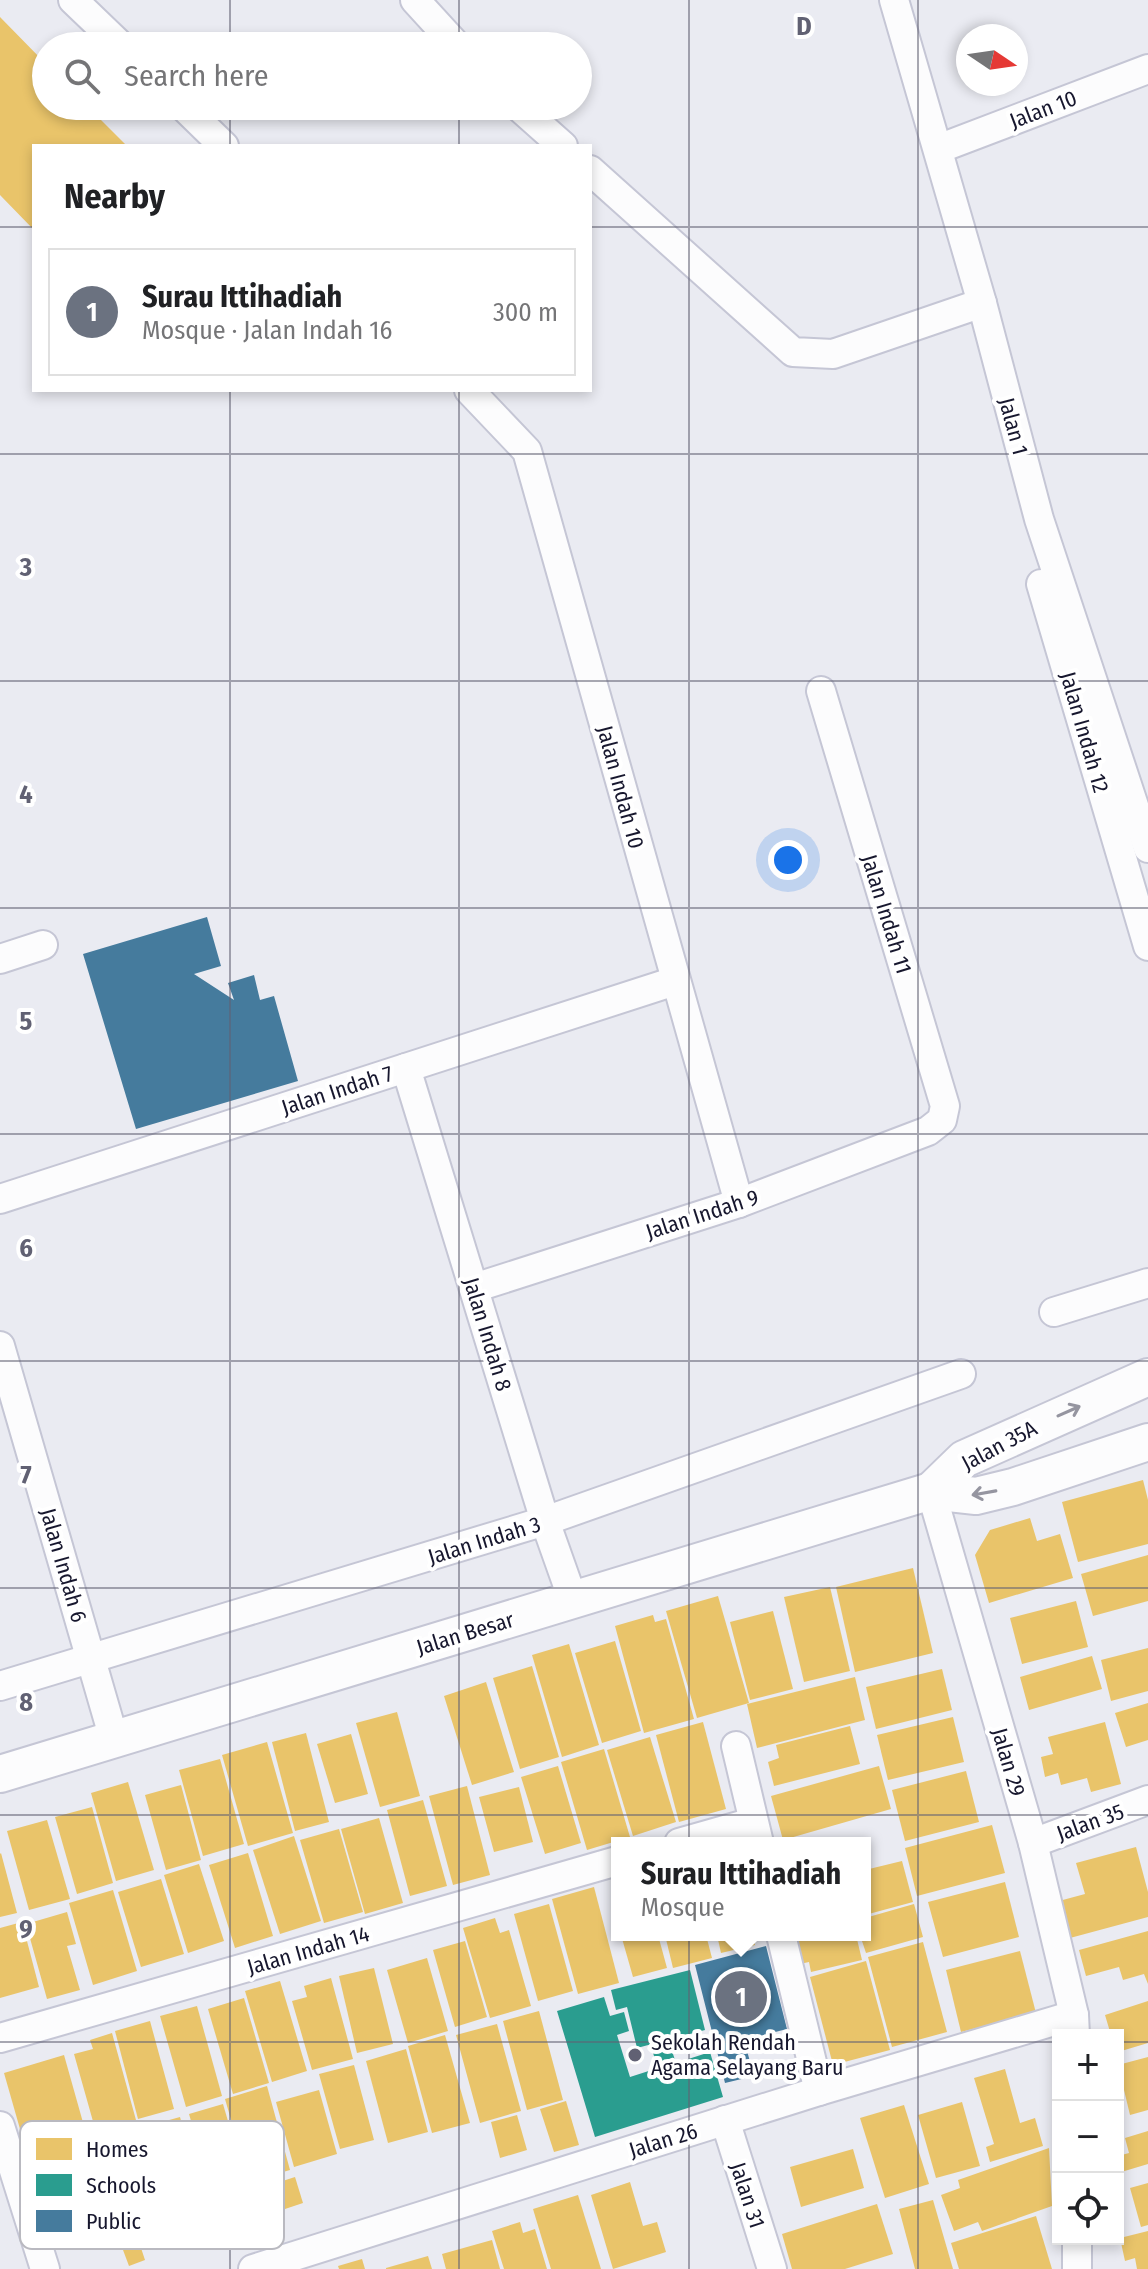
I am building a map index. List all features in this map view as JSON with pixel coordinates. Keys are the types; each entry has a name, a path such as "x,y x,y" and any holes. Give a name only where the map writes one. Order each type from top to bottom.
{"street":[{"path":"73,0 106,32"},
{"path":"415,0 444,32"},
{"name":"Jalan 1","path":"894,0 982,303 1039,519 1148,848"},
{"name":"Jalan 10","path":"938,149 1148,69"},
{"path":"197,120 222,144"},
{"path":"534,120 561,144"},
{"path":"592,172 793,352 833,354 982,303"},
{"name":"Jalan Indah 10","path":"471,392 527,451 739,1203"},
{"name":"Jalan Indah 12","path":"1039,519 1029,544 1148,946"},
{"name":"Jalan Indah 11","path":"821,691 945,1106 942,1120 928,1131"},
{"path":"0,959 43,945"},
{"name":"Jalan Indah 7","path":"0,1199 675,981"},
{"name":"Jalan Indah 8","path":"406,1068 545,1521 573,1600"},
{"name":"Jalan Indah 9","path":"474,1288 739,1203 928,1131"},
{"path":"1054,1312 1148,1283"},
{"name":"Jalan Indah 6","path":"0,1346 11,1427 91,1660 114,1739"},
{"name":"Jalan Indah 3","path":"0,1686 545,1521 961,1374"},
{"name":"Jalan 35A","path":"931,1491 964,1459 1148,1377"},
{"name":"Jalan 35A","path":"931,1491 976,1496 1013,1487 1148,1442"},
{"name":"Jalan Besar","path":"0,1774 931,1491"},
{"name":"Jalan 29","path":"931,1491 1033,1843 1075,2025"},
{"path":"721,1837 756,1832 736,1746"},
{"name":"Jalan 35","path":"1033,1843 1148,1800"},
{"name":"Jalan Indah 14","path":"0,2038 611,1863"},
{"path":"782,1941 819,2091"},
{"name":"Jalan 26","path":"253,2269 819,2091 1075,2025"},
{"name":"Jalan 31","path":"725,2120 772,2269"},
{"path":"0,2126 20,2190"},
{"path":"1077,2245 1077,2269"},
{"path":"39,2249 45,2269"}],"building: Homes":[{"path":"0,17 32,50 32,120 101,120 125,144 32,144 32,228 0,195"},
{"path":"1143,1480 1148,1500 1148,1544 1078,1562 1062,1502"},
{"path":"1030,1518 1037,1541 1060,1534 1073,1578 989,1603 975,1555 990,1530"},
{"path":"1148,1555 1148,1601 1093,1616 1081,1574"},
{"path":"913,1568 933,1653 855,1672 836,1587"},
{"path":"830,1587 850,1671 804,1682 784,1597"},
{"path":"718,1596 749,1703 697,1718 666,1611"},
{"path":"1076,1601 1088,1647 1022,1664 1010,1618"},
{"path":"773,1611 793,1689 750,1700 730,1622"},
{"path":"653,1615 655,1622 666,1619 694,1719 644,1733 615,1626"},
{"path":"615,1641 641,1731 602,1743 575,1653"},
{"path":"569,1644 599,1745 562,1757 532,1655"},
{"path":"1148,1648 1148,1691 1111,1701 1101,1660"},
{"path":"1092,1656 1102,1689 1029,1710 1020,1677"},
{"path":"532,1666 559,1757 520,1769 493,1678"},
{"path":"942,1669 952,1710 876,1729 866,1687"},
{"path":"855,1677 865,1720 757,1748 747,1704"},
{"path":"486,1682 514,1772 472,1785 444,1696"},
{"path":"1148,1703 1148,1740 1126,1747 1115,1713"},
{"path":"397,1712 420,1796 380,1807 356,1723"},
{"path":"953,1717 964,1762 888,1780 877,1735"},
{"path":"703,1722 726,1809 679,1822 656,1735"},
{"path":"1105,1722 1121,1784 1091,1792 1087,1778 1061,1785 1058,1773 1045,1777 1041,1757 1053,1754 1048,1737"},
{"path":"850,1726 860,1764 774,1786 768,1762 779,1758 776,1745"},
{"path":"306,1733 329,1822 295,1831 272,1742"},
{"path":"351,1734 368,1794 335,1803 317,1744"},
{"path":"650,1737 676,1822 633,1836 607,1750"},
{"path":"267,1742 293,1833 248,1846 222,1755"},
{"path":"604,1749 630,1837 611,1837 611,1843 587,1850 561,1762"},
{"path":"220,1759 244,1844 203,1856 179,1770"},
{"path":"558,1766 581,1843 545,1854 521,1777"},
{"path":"879,1766 891,1809 793,1837 782,1837 771,1796"},
{"path":"966,1771 979,1822 905,1841 892,1790"},
{"path":"128,1782 154,1870 116,1881 91,1793"},
{"path":"181,1785 201,1860 166,1870 145,1795"},
{"path":"467,1786 490,1875 453,1885 429,1796"},
{"path":"519,1787 533,1842 494,1852 479,1797"},
{"path":"423,1800 447,1886 410,1896 387,1810"},
{"path":"92,1807 113,1883 77,1894 55,1817"},
{"path":"379,1818 403,1903 365,1914 341,1829"},
{"path":"47,1820 70,1899 29,1910 7,1831"},
{"path":"992,1825 1005,1873 917,1896 905,1848"},
{"path":"339,1829 363,1912 324,1923 300,1840"},
{"path":"294,1836 321,1921 280,1934 253,1850"},
{"path":"1136,1847 1148,1892 1148,1917 1070,1938 1059,1901 1085,1894 1076,1863"},
{"path":"248,1853 273,1936 235,1948 209,1865"},
{"path":"0,1854 17,1913 0,1917"},
{"path":"902,1861 913,1902 871,1913 871,1869"},
{"path":"199,1864 224,1941 188,1953 164,1875"},
{"path":"161,1879 184,1954 141,1967 118,1892"},
{"path":"1005,1882 1019,1937 943,1957 928,1902"},
{"path":"594,1887 619,1983 578,1994 552,1899"},
{"path":"113,1890 137,1971 93,1985 69,1903"},
{"path":"549,1904 573,1991 538,2001 514,1914"},
{"path":"914,1904 923,1937 866,1953 862,1941 871,1941 871,1916"},
{"path":"67,1912 76,1944 67,1946 80,1990 47,1999 26,1924"},
{"path":"495,1918 500,1933 509,1930 531,2006 490,2018 463,1928"},
{"path":"22,1922 39,1987 0,1998 0,1928"},
{"path":"1148,1931 1148,1984 1144,1974 1123,1980 1119,1967 1086,1976 1079,1950"},
{"path":"465,1941 487,2017 455,2027 433,1950"},
{"path":"623,1941 660,1941 667,1968 633,1977"},
{"path":"666,1941 708,1941 712,1958 673,1968"},
{"path":"718,1941 754,1941 755,1945 721,1953"},
{"path":"789,1941 857,1941 862,1960 811,1972 809,1962 795,1965"},
{"path":"923,1942 947,2032 892,2047 868,1957"},
{"path":"1020,1951 1036,2013 961,2032 946,1970"},
{"path":"427,1958 448,2031 408,2043 387,1970"},
{"path":"866,1961 890,2050 833,2065 810,1977"},
{"path":"374,1968 393,2044 357,2053 339,1976"},
{"path":"331,1978 353,2059 312,2070 292,2001 307,1997 304,1986"},
{"path":"280,1981 307,2071 272,2082 245,1991"},
{"path":"244,1998 269,2083 233,2094 208,2009"},
{"path":"1148,2001 1148,2043 1124,2050 1124,2029 1109,2029 1105,2015"},
{"path":"197,2006 222,2096 186,2107 160,2016"},
{"path":"539,2011 563,2100 527,2110 503,2021"},
{"path":"150,2021 174,2109 138,2119 115,2031"},
{"path":"497,2024 521,2111 480,2123 456,2035"},
{"path":"112,2033 136,2120 93,2121 74,2054 93,2049 90,2040"},
{"path":"445,2035 470,2123 432,2133 408,2046"},
{"path":"406,2049 428,2132 388,2143 366,2061"},
{"path":"64,2055 83,2121 20,2121 20,2129 4,2073"},
{"path":"1148,2057 1148,2110 1130,2115 1124,2090 1124,2063"},
{"path":"354,2065 374,2140 340,2149 319,2074"},
{"path":"1005,2069 1020,2123 1035,2118 1043,2146 990,2162 986,2147 994,2144 974,2078"},
{"path":"267,2086 277,2121 231,2121 225,2099"},
{"path":"319,2090 337,2154 294,2167 284,2121 281,2121 276,2102"},
{"path":"566,2101 579,2145 554,2152 540,2109"},
{"path":"962,2102 980,2166 936,2178 918,2115"},
{"path":"223,2104 228,2121 191,2121 189,2114"},
{"path":"904,2105 929,2184 885,2198 860,2118"},
{"path":"517,2115 527,2150 500,2158 491,2122"},
{"path":"1148,2131 1148,2164 1124,2171 1124,2154 1129,2153 1125,2138"},
{"path":"284,2148 290,2170 284,2172"},
{"path":"1049,2148 1052,2206 982,2231 978,2222 954,2231 941,2195 960,2188 958,2180"},
{"path":"853,2149 864,2188 801,2207 790,2167"},
{"path":"295,2177 303,2203 284,2209 284,2181"},
{"path":"630,2182 643,2226 657,2222 666,2252 613,2269 591,2195"},
{"path":"1148,2183 1148,2225 1141,2227 1130,2188"},
{"path":"578,2195 601,2269 551,2269 533,2209"},
{"path":"933,2200 953,2269 915,2269 899,2209"},
{"path":"877,2204 893,2254 845,2269 792,2269 782,2234"},
{"path":"1036,2216 1052,2269 959,2269 951,2243"},
{"path":"520,2222 523,2233 535,2229 547,2269 504,2269 492,2231"},
{"path":"1148,2231 1148,2269 1137,2269 1135,2258 1125,2261 1122,2245 1124,2237"},
{"path":"492,2240 500,2269 446,2269 442,2254"},
{"path":"123,2249 141,2249 145,2260 129,2266"},
{"path":"428,2256 432,2269 386,2269 386,2268"},
{"path":"362,2259 365,2269 339,2269 338,2266"}],"building: Schools":[{"path":"690,1970 705,2030 637,2048 627,2007 616,2010 611,1990"},
{"path":"604,1997 610,2016 624,2012 629,2031 617,2035 630,2077 658,2068 653,2053 671,2048 676,2063 710,2052 723,2097 595,2137 557,2011"}],"building: Public":[{"path":"207,917 221,966 194,974 234,1000 228,983 254,975 260,1000 274,996 298,1081 136,1129 83,954"},
{"path":"766,1946 787,2029 744,2040 754,2076 725,2083 695,1965"}],"place":[{"name":"Surau Ittihadiah","path":"741,1997"},
{"name":"Sekolah Rendah Agama Selayang Baru","path":"635,2055"}]}
